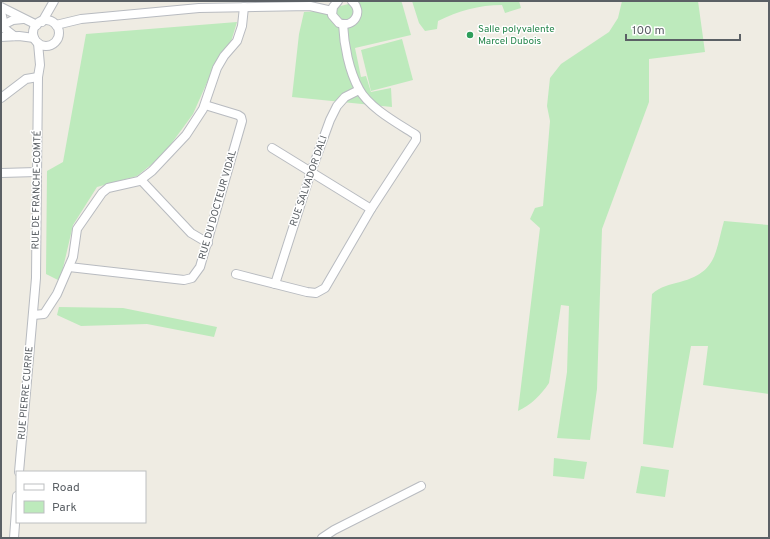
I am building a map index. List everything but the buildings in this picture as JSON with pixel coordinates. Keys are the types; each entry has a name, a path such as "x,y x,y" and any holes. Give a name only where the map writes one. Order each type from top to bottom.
{"street":[{"path":"36,41 34,31 54,1"},
{"path":"54,1 54,24 59,36"},
{"path":"332,11 338,1"},
{"path":"332,11 336,21 343,24 350,23 356,19 358,12 357,2"},
{"path":"1,7 23,19 40,23 54,24 202,4 244,7 285,4 310,6 332,11"},
{"path":"33,315 44,314 57,294 73,257 77,229 102,193 108,188 141,180 168,154 199,117 216,68 237,41 242,26 244,7"},
{"path":"1,12 2,25 14,36"},
{"path":"2,25 23,19"},
{"path":"1,37 14,36 36,41 49,46 55,43 59,36 76,20"},
{"path":"236,274 316,293 325,288 371,209 416,140 416,135 378,109 359,90 346,52 343,24"},
{"name":"RUE DE FRANCHE-COMTÉ","path":"36,41 40,65"},
{"name":"RUE DE FRANCHE-COMTÉ","path":"33,315 36,278 38,77 40,65 49,46"},
{"path":"1,98 26,79 38,77"},
{"name":"RUE SALVADOR DALI","path":"275,284 311,172 337,106 345,96 359,90"},
{"name":"RUE DU DOCTEUR VIDAL","path":"69,267 184,280 192,278 196,274 208,244 242,121 241,117 238,115 204,105"},
{"path":"272,148 371,209"},
{"path":"1,173 37,172"},
{"path":"141,180 191,233 208,244"},
{"name":"RUE PIERRE CURRIE","path":"19,471 33,315"},
{"path":"322,538 334,530 421,486"},
{"path":"14,538 16,510"}],"green space":[{"path":"360,1 401,1 402,3 411,35 355,48 361,77 366,76 371,92 391,88 392,107 292,97 299,34 304,12 321,11"},
{"path":"412,1 519,1 521,8 505,13 502,5 469,9 438,21 437,29 425,31 419,23"},
{"path":"622,1 698,1 705,52 649,59 649,102 602,229 597,389 590,440 557,438 567,372 569,306 561,305 549,383 543,392 527,406 518,411 540,228 530,219 535,208 543,206 550,121 547,106 550,78 561,64 609,32 618,18"},
{"path":"237,22 230,45 209,78 193,114 163,155 137,176 97,187 73,225 60,281 46,274 47,171 63,162 86,34"},
{"path":"402,39 413,80 371,91 361,50"},
{"path":"724,221 769,225 769,394 703,385 708,346 691,346 673,448 643,444 652,294 665,286 692,278 708,267 716,252"},
{"path":"59,307 123,308 217,327 214,337 147,324 81,326 57,315"},
{"path":"554,458 587,462 584,479 553,476"},
{"path":"641,466 669,470 665,497 636,493"}],"place":[{"name":"Salle polyvalente Marcel Dubois","path":"470,35"}]}
